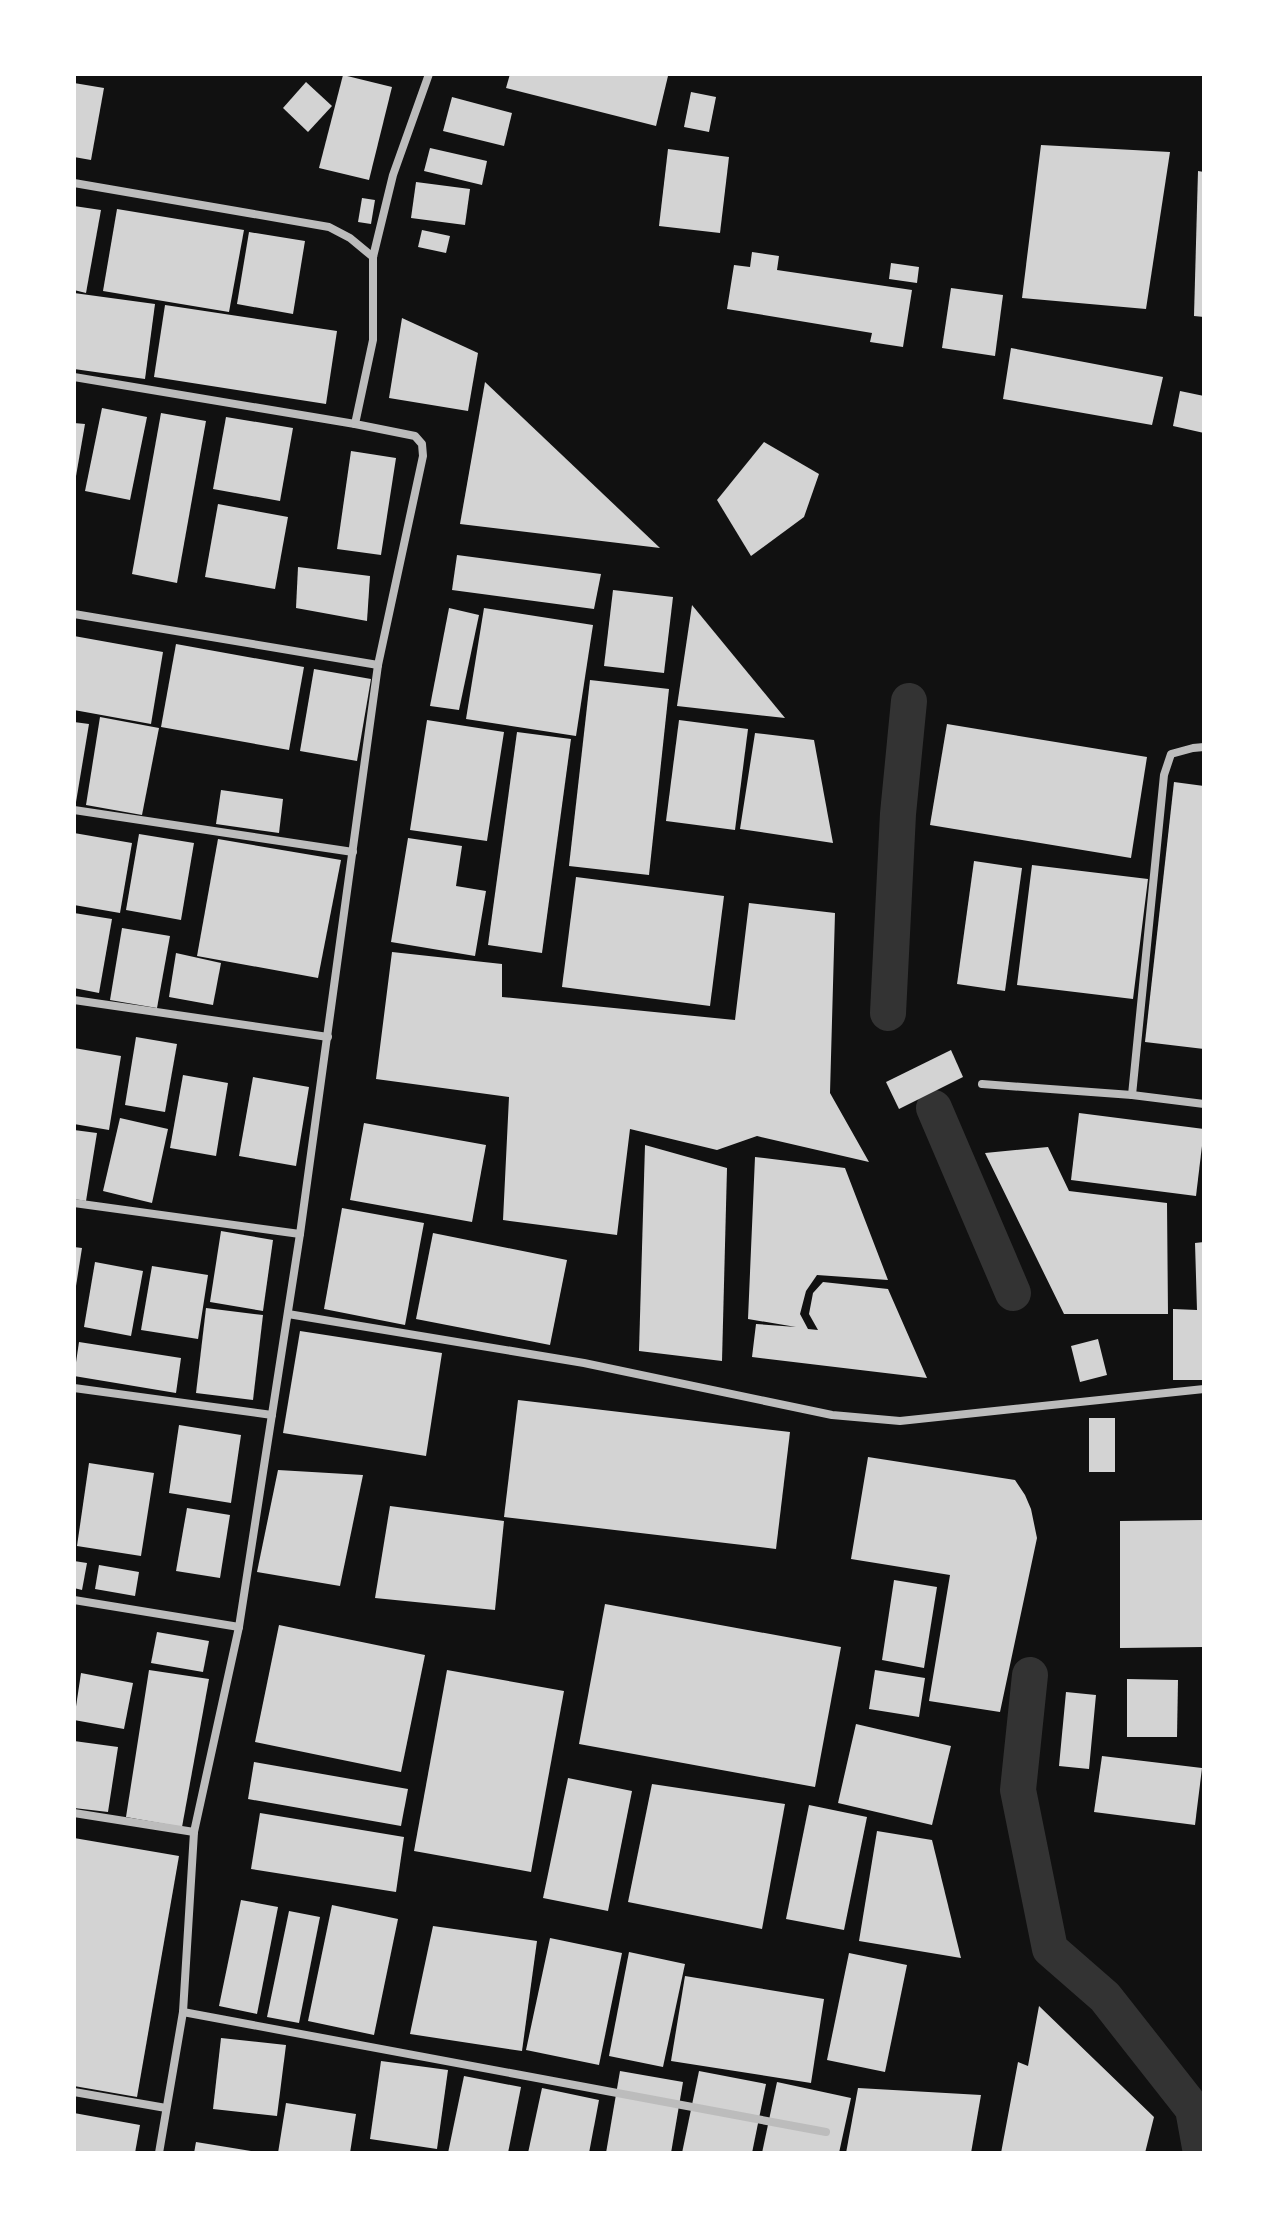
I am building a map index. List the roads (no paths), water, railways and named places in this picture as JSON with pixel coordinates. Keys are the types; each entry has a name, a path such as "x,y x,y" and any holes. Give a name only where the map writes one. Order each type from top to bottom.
{"street":[{"path":"355,424 373,340 373,257 393,175 429,74"},
{"path":"74,183 329,227 350,238 373,257"},
{"path":"74,377 415,436 422,444 423,456 378,665 300,1234 239,1627 194,1832 183,2012 159,2153"},
{"path":"74,614 378,665"},
{"path":"1132,1095 1164,775 1171,754 1204,747"},
{"path":"74,810 353,852"},
{"path":"74,1000 328,1037"},
{"path":"982,1084 1132,1095 1204,1104"},
{"path":"74,1203 300,1234"},
{"path":"288,1314 584,1363 832,1415 900,1421 1204,1389"},
{"path":"74,1388 272,1415"},
{"path":"74,1600 239,1627"},
{"path":"74,1813 194,1832"},
{"path":"183,2012 826,2132"},
{"path":"74,2092 166,2108"}],"waterway":[{"path":"888,1013 898,814 909,701"},
{"path":"934,1108 1013,1293"},
{"path":"1030,1675 1018,1790 1050,1949 1105,1997 1193,2109 1201,2153"}]}
